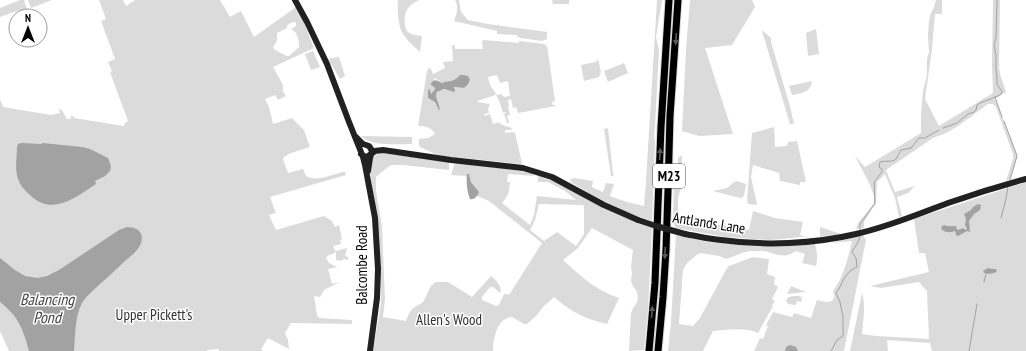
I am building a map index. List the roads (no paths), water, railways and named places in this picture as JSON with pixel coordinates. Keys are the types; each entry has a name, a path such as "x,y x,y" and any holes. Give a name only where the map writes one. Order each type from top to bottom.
{"highway":[{"name":"M23","path":"649,351 655,283 668,0"},
{"name":"M23","path":"658,351 663,297 670,116 678,0"}],"main road":[{"name":"Balcombe Road","path":"296,0 327,64 361,153 367,179 375,218 378,269 378,298 370,351"},
{"path":"354,136 372,149 371,154 366,157 361,153 363,147 367,146"},
{"name":"Antlands Lane","path":"367,146 392,151"},
{"name":"Antlands Lane","path":"371,154 378,150 392,151 451,160 523,168 554,178 604,205 638,220 685,234 741,242 774,243 831,239 860,233 1026,178"},
{"name":"Balcombe Road","path":"367,179 371,154"}],"water":[{"path":"460,75 468,76 470,80 468,85 464,88 454,87 454,92 444,89 437,92 436,96 439,110 435,102 428,98 428,90 430,89 431,94 435,89 431,83 434,80 442,83 451,81"},
{"path":"43,143 90,149 108,158 111,167 110,171 105,176 95,181 96,184 72,199 55,205 47,204 38,201 20,184 16,168 17,147 18,144"},
{"path":"467,174 469,174 471,182 479,192 473,199 470,199 467,190"},
{"path":"978,204 981,205 980,210 974,214 969,221 970,232 967,231 958,236 956,235 955,231 948,232 941,229 944,225 956,226 957,230 963,228 966,230 966,219 964,214"},
{"name":"Balancing Pond","path":"132,227 138,230 142,236 141,243 135,252 91,292 82,303 77,320 74,351 29,351 25,336 16,318 0,302 0,258 25,276 38,278 47,276 59,270 119,230"},
{"path":"988,268 996,269 997,272 989,274 984,273 983,271"},
{"path":"790,345 796,347 798,351 785,351 786,347"}],"waterway":[{"path":"943,128 957,123 968,114 974,112 977,105 1000,95 1002,92 997,83 996,55 994,45 996,38 997,0"},
{"path":"995,97 1002,117"},
{"path":"1004,121 1017,156 1010,180"},
{"path":"860,230 860,224 875,203 874,182 882,172 882,169 879,167 880,162 896,159 901,150 911,148 919,138 925,138 939,130"},
{"path":"1001,218 1008,186"},
{"path":"831,351 837,340 843,336 843,317 840,302 836,293 847,274 857,267 856,258 852,252 859,240 860,235"},
{"path":"984,282 986,274"},
{"path":"969,351 977,304"}],"park label":[{"name":"Upper Pickett's","path":"154,315"},
{"name":"Allen's Wood","path":"449,320"}]}
